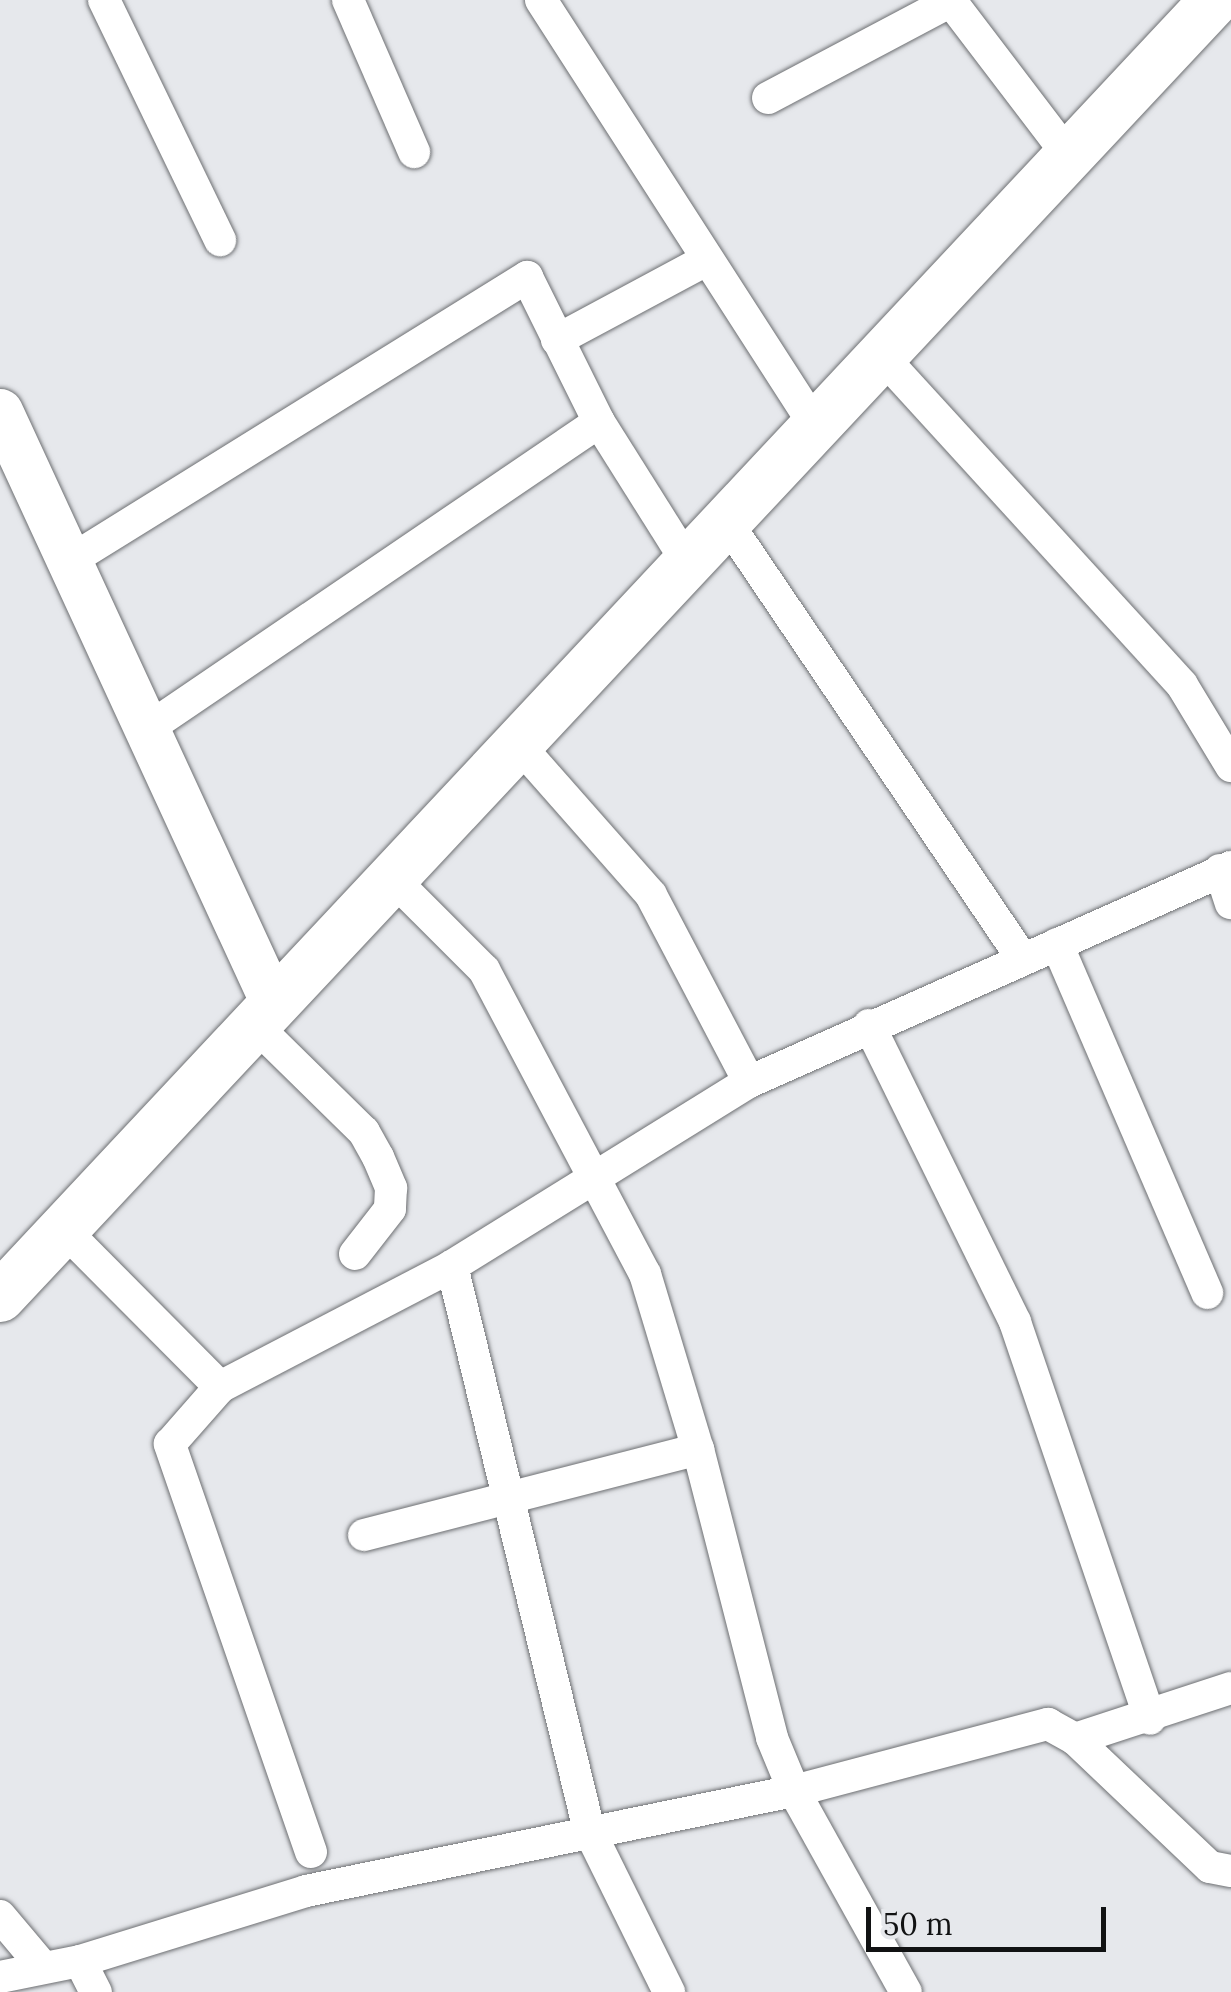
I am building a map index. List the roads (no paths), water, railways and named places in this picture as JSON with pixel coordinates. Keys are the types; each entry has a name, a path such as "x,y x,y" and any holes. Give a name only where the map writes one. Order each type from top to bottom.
{"main road":[{"path":"0,1297 879,353 1215,0"}],"street":[{"path":"104,0 220,240"},
{"path":"348,0 414,152"},
{"path":"541,0 814,424"},
{"path":"768,98 950,1 1068,155"},
{"path":"558,340 706,260"},
{"path":"71,560 527,276 599,422 687,562"},
{"path":"879,353 1182,685 1231,766"},
{"path":"0,411 150,727 263,1014 364,1132 378,1156 390,1188 390,1209 355,1254"},
{"path":"150,727 599,422"},
{"path":"726,521 1022,958"},
{"path":"518,744 651,895 749,1082"},
{"path":"310,1852 170,1444 220,1387 452,1266 749,1082 868,1025 1226,869 1231,903"},
{"path":"393,879 484,970 645,1274 698,1448 772,1738 794,1791 905,1992"},
{"path":"1057,944 1207,1293"},
{"path":"868,1025 1014,1322 1150,1719"},
{"path":"63,1229 220,1387"},
{"path":"452,1266 512,1500 588,1830 669,1992"},
{"path":"364,1536 698,1448"},
{"path":"1075,1739 1150,1719 1231,1688"},
{"path":"0,1977 80,1962 306,1891 588,1830 794,1791 1048,1724 1075,1739 1210,1867 1231,1871"},
{"path":"0,1916 43,1967"},
{"path":"80,1962 96,1992"}]}
